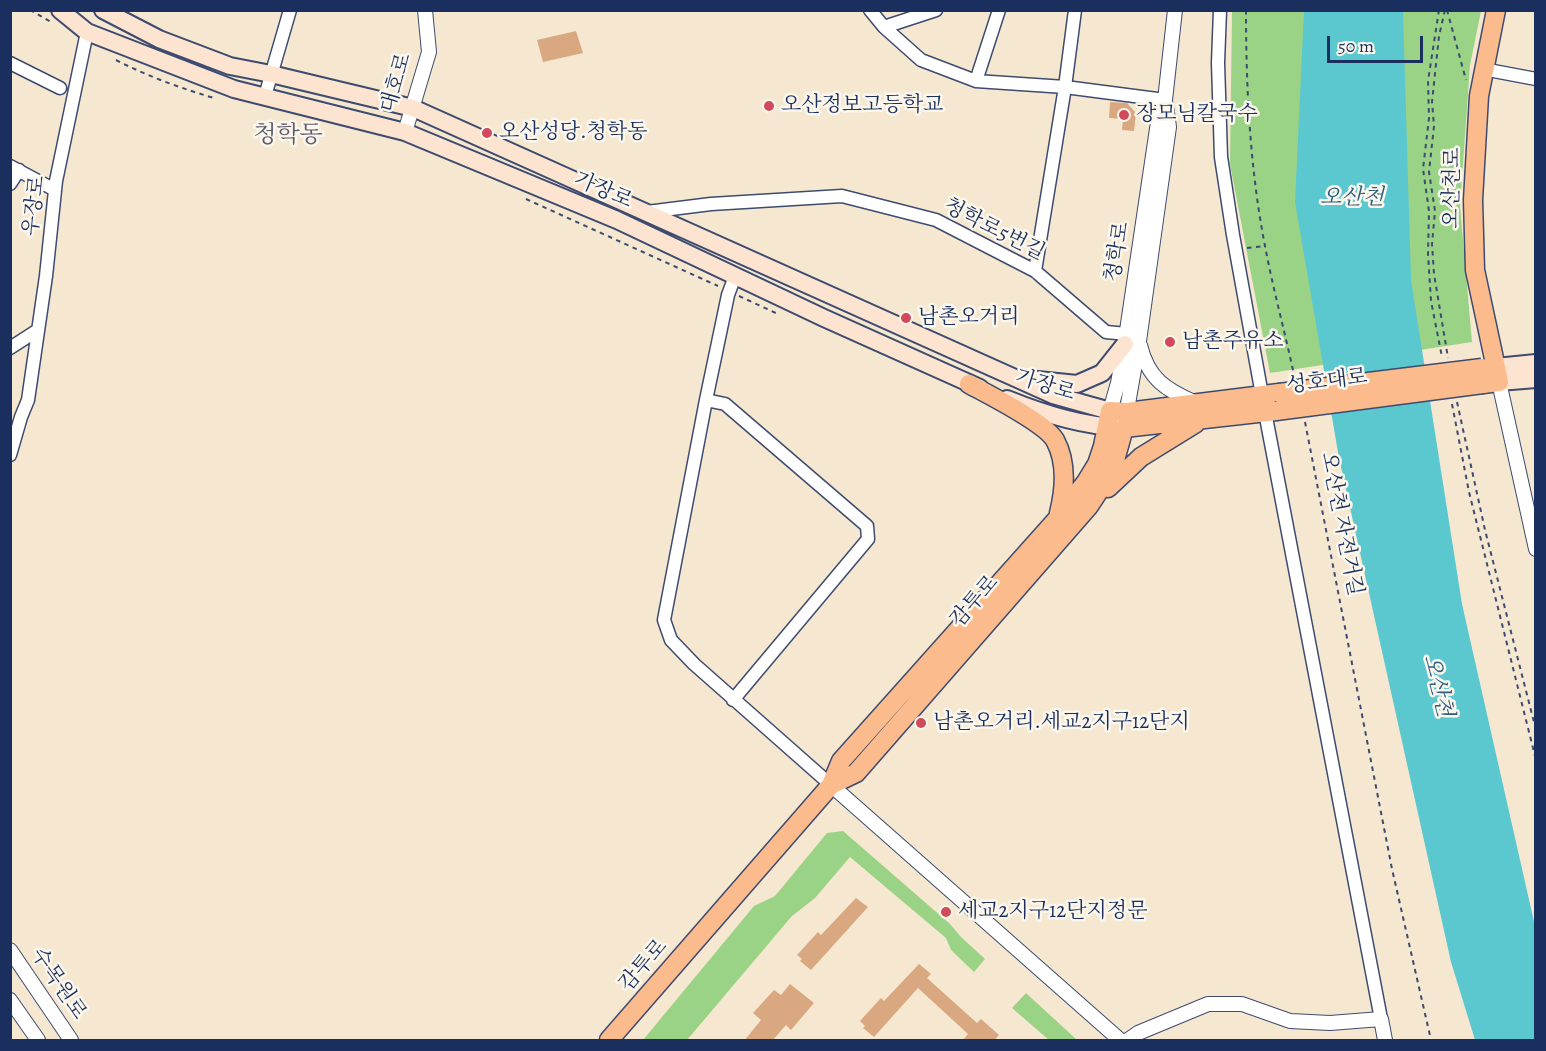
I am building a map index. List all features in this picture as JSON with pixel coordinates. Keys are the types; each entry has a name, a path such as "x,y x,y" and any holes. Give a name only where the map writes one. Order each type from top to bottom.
{"main road":[{"name":"가장로","path":"103,10 169,43 230,66 413,108 998,371 1117,419"},
{"name":"오산천로","path":"1490,375 1475,270 1473,200 1479,96 1496,10"},
{"name":"가장로","path":"58,18 87,32 234,89 405,132 617,220 732,284 1023,405 1117,419"},
{"path":"998,371 1030,380 1077,384 1102,373 1130,340"},
{"name":"성호대로","path":"1117,419 1199,412 1490,375 1536,363"},
{"name":"성호대로","path":"1490,375 1536,379"},
{"path":"969,384 1028,417 1054,438 1063,465 1064,495 1058,518"},
{"path":"1089,506 1141,457 1199,412"},
{"name":"감투로","path":"831,785 856,773 1089,506 1112,471 1117,419"},
{"name":"감투로","path":"609,1041 831,785 841,761 1058,518 1097,464 1117,419"}],"street":[{"path":"264,96 290,10"},
{"name":"대호로","path":"405,132 429,52 426,10"},
{"path":"870,10 884,27 921,60 976,81 1065,87 1165,100"},
{"path":"884,27 936,10"},
{"path":"976,81 999,10"},
{"path":"1035,271 1065,87 1074,10"},
{"name":"청학로","path":"1117,419 1169,126 1165,100 1175,10"},
{"path":"1220,10 1218,63 1221,157 1235,250 1271,403 1384,1041"},
{"name":"우장로","path":"10,455 28,400 55,190 87,32"},
{"path":"10,63 60,88"},
{"path":"1484,69 1536,79"},
{"path":"10,184 15,168 55,190"},
{"name":"청학로5번길","path":"646,212 711,204 842,196 936,220 1035,271 1106,332 1130,340"},
{"path":"732,284 706,400 664,620 671,640 734,700 1120,1041"},
{"path":"10,348 38,330"},
{"path":"1130,340 1150,373 1172,393 1199,412"},
{"name":"오산천로","path":"1490,375 1536,549"},
{"path":"706,400 725,404 867,526 868,539 734,700"},
{"name":"수목원로","path":"10,950 71,1041"},
{"path":"10,1000 38,1041"},
{"path":"1128,1041 1138,1033 1208,1004 1242,1004 1290,1021 1330,1023 1380,1020"}],"path":[{"path":"30,10 58,18"},
{"path":"1246,10 1246,70 1251,149 1265,246 1296,382"},
{"path":"1447,10 1466,81 1479,96"},
{"path":"112,58 147,75 217,99"},
{"path":"523,198 732,284 780,315"},
{"path":"1235,250 1265,246"},
{"name":"오산천 자전거길","path":"1304,416 1392,869 1431,1041"}],"green space":[{"path":"1232,11 1481,11 1470,65 1460,206 1472,342 1270,373 1230,164"},
{"path":"843,831 950,924 985,959 974,972 951,950 946,938 850,857 815,898 792,916 687,1040 643,1040 754,906 775,896 827,833"},
{"path":"1026,993 1076,1040 1049,1040 1012,1008"}],"water":[{"name":"오산천","path":"1304,11 1403,11 1411,280 1462,604 1535,926 1535,1040 1475,1040 1451,962 1339,458 1295,202"}],"building":[{"path":"576,31 583,53 543,62 537,40"},
{"path":"1110,102 1127,103 1136,113 1134,131 1122,130 1123,119 1109,118"},
{"path":"856,898 868,907 811,970 800,961 802,959 797,955 818,932 821,935"},
{"path":"919,964 931,974 927,978 977,1023 981,1019 999,1035 994,1041 962,1041 968,1034 918,988 874,1037 863,1028 865,1026 860,1021 881,998 884,1001"},
{"path":"790,984 814,1003 791,1030 786,1025 772,1041 744,1041 761,1020 753,1013 774,990 781,995"}],"place":[{"name":"오산정보고등학교","path":"769,106"},
{"name":"장모님칼국수","path":"1124,115"},
{"name":"오산성당.청학동","path":"487,133"},
{"name":"남촌오거리","path":"906,318"},
{"name":"남촌주유소","path":"1170,342"},
{"name":"남촌오거리.세교2지구12단지","path":"921,723"},
{"name":"세교2지구12단지정문","path":"946,912"}],"district":[{"name":"청학동","path":"288,136"}]}
